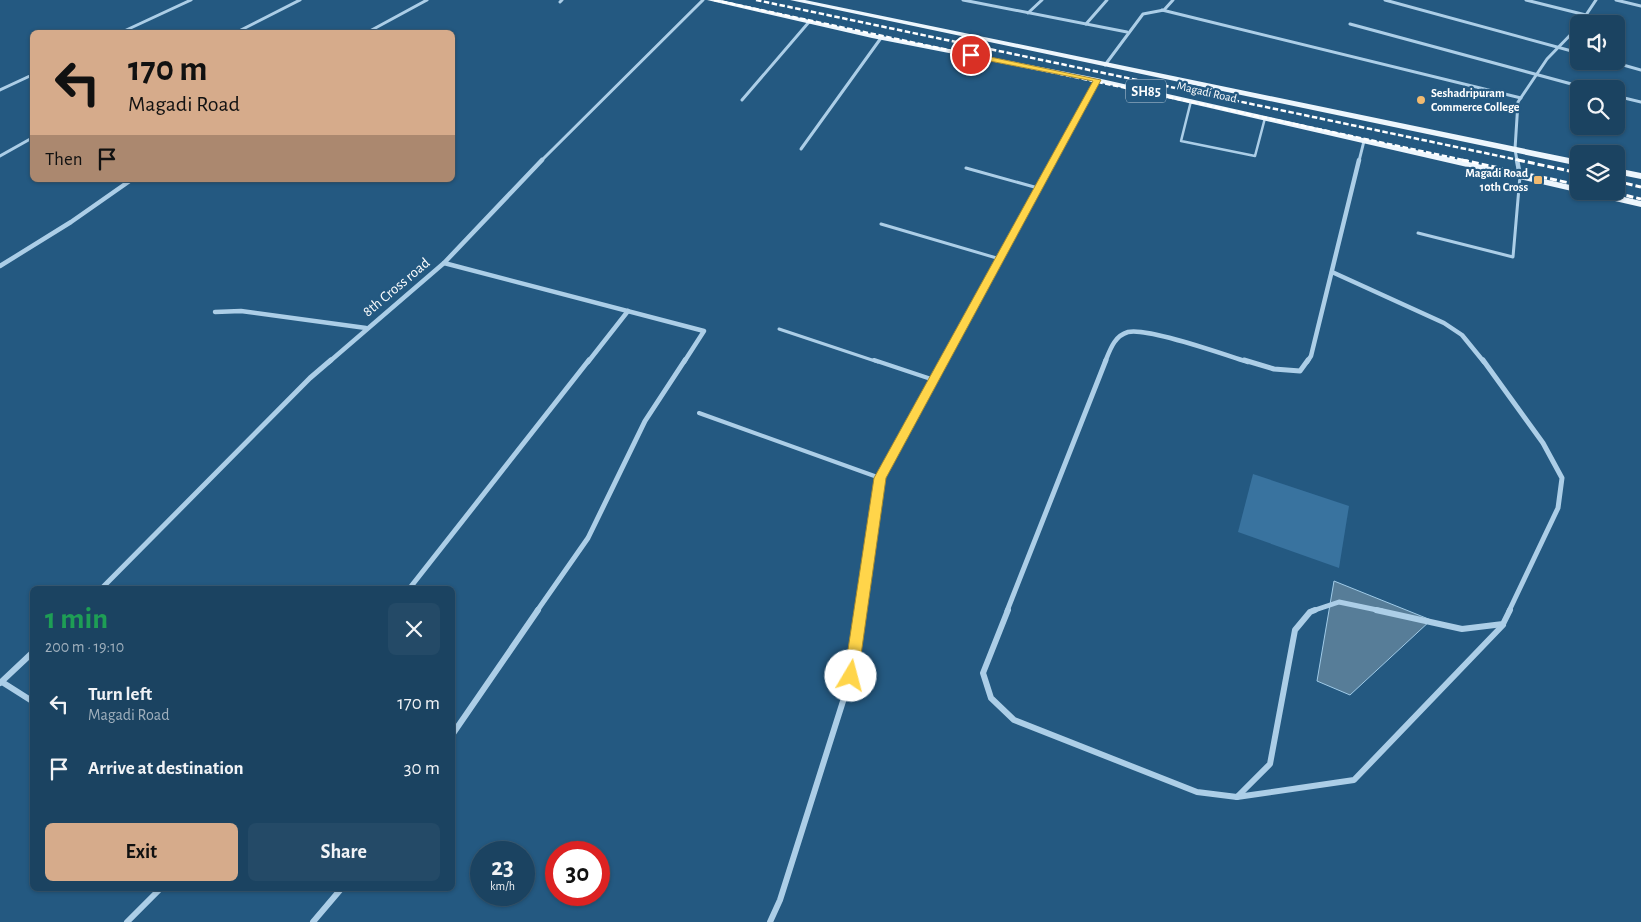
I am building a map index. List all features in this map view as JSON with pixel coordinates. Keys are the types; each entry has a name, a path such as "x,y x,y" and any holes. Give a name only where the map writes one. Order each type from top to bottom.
{"main road":[{"name":"Magadi Road","path":"711,0 881,38 1097,80 1570,188"},
{"name":"Magadi Road","path":"794,0 1570,161"},
{"path":"1625,173 1641,176"},
{"path":"1624,200 1641,204"}],"street":[{"path":"126,30 191,0"},
{"path":"241,30 300,0"},
{"path":"372,30 427,0"},
{"name":"8th Cross road","path":"104,586 310,378 444,263 511,191 703,0"},
{"path":"964,0 1127,32"},
{"path":"1028,13 1042,0"},
{"path":"1086,24 1107,0"},
{"path":"1162,10 1173,0"},
{"path":"1385,0 1570,51"},
{"path":"1526,0 1586,15 1596,0"},
{"path":"1616,0 1641,6"},
{"path":"1105,65 1127,32 1143,14 1162,10 1521,98"},
{"path":"742,100 809,22"},
{"path":"1350,24 1570,83"},
{"path":"1520,176 1515,149 1518,102 1536,74 1570,35"},
{"path":"801,149 881,38"},
{"path":"1625,66 1641,70"},
{"path":"0,90 30,76"},
{"path":"770,922 780,900 851,676 880,478 1097,80"},
{"path":"1625,98 1641,102"},
{"path":"0,156 30,139"},
{"path":"1332,272 1444,323 1462,335 1476,350 1543,443 1562,478 1558,508 1503,624 1440,693 1354,780 1237,797 1197,792 1014,720 991,698 982,674 1113,342 1128,332 1149,333 1274,369 1300,371 1311,356 1364,140"},
{"path":"0,266 71,222 128,182"},
{"path":"444,263 704,331 645,421 588,538 455,732"},
{"path":"215,312 241,311 366,328"},
{"path":"412,586 628,311"},
{"path":"1237,797 1270,764 1295,630 1310,612 1339,602 1462,629 1503,624"},
{"path":"30,655 1,683 30,700"},
{"path":"127,922 158,891"},
{"path":"313,922 339,891"}],"lane":[{"path":"1191,101 1181,141 1255,156 1265,118"},
{"path":"966,168 1038,188"},
{"path":"1418,233 1513,257 1520,176"},
{"path":"881,224 1000,259"},
{"path":"779,329 934,380"},
{"path":"699,413 880,478"}],"shaded area":[{"path":"1253,474 1349,506 1339,568 1238,532"},
{"path":"1334,581 1431,620 1350,695 1317,681"}],"railway":[{"path":"714,0 1468,161"},
{"path":"756,0 1523,161"},
{"path":"1462,160 1570,183"},
{"path":"1518,160 1570,171"},
{"path":"1625,183 1641,187"},
{"path":"1625,195 1641,199"}],"place":[{"name":"Seshadripuram Commerce College","path":"1421,100"},
{"name":"Magadi Road 10th Cross","path":"1538,180"}],"route":[{"path":"851,676 880,478 1097,80 971,55"}]}
